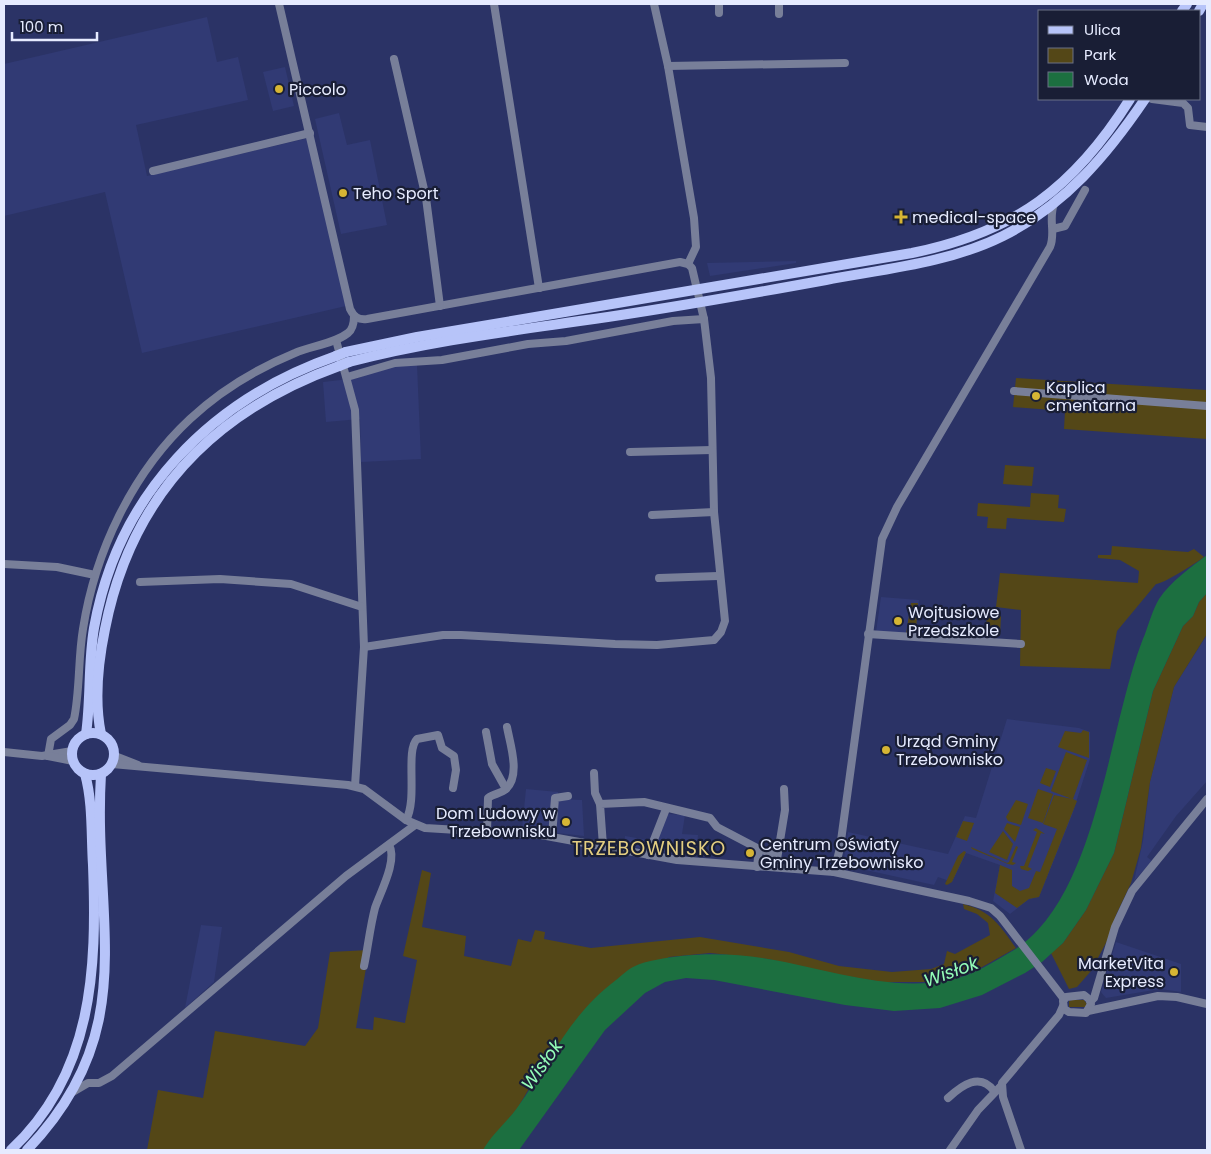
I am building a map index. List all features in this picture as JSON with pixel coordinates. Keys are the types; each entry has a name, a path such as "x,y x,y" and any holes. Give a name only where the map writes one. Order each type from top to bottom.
{"main road":[{"path":"86,734 90,662 99,607 116,554 141,505 169,466 220,417 272,383 342,359 417,337 937,248 989,230 1043,199 1080,167 1107,134 1129,100"},
{"path":"101,734 98,682 102,642 110,605 133,541 153,505 194,454 234,420 280,390 342,359 701,302 946,257 1003,236 1054,204 1097,163 1144,100"},
{"path":"27,1150 52,1121 71,1093 82,1071 96,1032 104,996 106,926 101,774 114,760 111,743 101,734 86,734 77,740 72,756 80,771 85,774 101,774"},
{"path":"12,1150 37,1122 57,1094 80,1037 89,994 95,914 90,800 85,774"},
{"path":"89,994 95,988 99,988 104,996"}],"street":[{"path":"48,756 51,739 70,725 74,719 82,636 95,575 134,488 167,442 189,420 236,382 265,366 313,346 336,340 349,332 354,322 279,4"},
{"path":"494,4 540,288"},
{"path":"654,4 668,66 694,218 696,247 688,264"},
{"path":"719,4 719,13"},
{"path":"779,4 779,14"},
{"path":"394,59 426,198 440,306"},
{"path":"668,66 844,63"},
{"path":"1160,100 1183,103 1188,108 1190,125 1207,127"},
{"path":"153,171 310,133"},
{"path":"1052,225 1065,226 1085,190"},
{"path":"1043,199 1041,207 1052,225"},
{"path":"834,872 840,848 880,544 885,531 1043,261 1052,242 1054,204"},
{"path":"354,316 363,319 680,262 688,264 692,268 699,290 711,378 714,512 718,576 725,621 721,632 714,640 657,645 443,635 364,646"},
{"path":"347,377 394,363 442,360 528,344 566,341 673,321 704,320"},
{"path":"336,340 355,410 364,646 356,786"},
{"path":"1014,391 1207,406"},
{"path":"630,452 712,450"},
{"path":"652,515 714,512"},
{"path":"4,564 58,567 95,575"},
{"path":"659,578 718,576"},
{"path":"140,582 220,579 291,584 362,607"},
{"path":"868,634 1021,644"},
{"path":"487,832 488,798 506,789 513,779 514,770 507,727"},
{"path":"486,732 492,764 506,789"},
{"path":"406,820 409,814 413,785 412,746 417,740 438,736 442,748 454,756 456,770 453,788"},
{"path":"4,752 72,756"},
{"path":"114,760 138,765 356,786 370,792 416,826 438,830 552,836 648,855 758,867 834,872 980,904 996,912 1013,931 1055,988 1069,1012"},
{"path":"594,773 596,793 600,804 603,846"},
{"path":"776,868 785,810 784,789"},
{"path":"552,836 555,798 568,796"},
{"path":"1088,1011 1089,1000 1094,991 1115,927 1132,891 1207,800"},
{"path":"600,804 644,802 666,809 710,818 717,827 759,849 777,855"},
{"path":"648,855 666,809"},
{"path":"71,1093 88,1083 99,1083 112,1076 346,876 416,826"},
{"path":"364,966 376,908 389,869 392,852 389,845"},
{"path":"758,867 759,849"},
{"path":"950,1150 1003,1080 1059,1015 1064,1002 1071,995 1089,1000 1103,1007"},
{"path":"1059,1015 1069,1012 1083,1014 1103,1007 1158,996 1177,997 1207,1004"},
{"path":"82,1071 88,1083"},
{"path":"948,1098 964,1085 973,1081 984,1083 997,1089 1021,1150"}],"shaded area":[{"path":"207,17 217,62 238,57 248,100 136,125 147,176 308,138 346,306 142,353 105,192 4,216 4,64"},
{"name":"Piccolo","path":"285,67 294,106 273,111 263,72"},
{"path":"339,113 347,145 370,140 387,225 341,234 315,119"},
{"path":"796,261 796,263 710,276 707,263"},
{"path":"417,365 421,459 361,462 360,419 326,422 323,382 358,378 381,369 396,366"},
{"name":"Wojtusiowe Przedszkole","path":"881,597 919,600 916,632 910,634 876,632"},
{"path":"1207,635 1207,781 1176,816 1147,857 1152,861 1134,881 1143,841 1150,782 1174,687"},
{"path":"1007,719 1079,728 1090,732 1090,759 1072,815 1039,897 1029,899 1010,914 993,901 1000,865 966,853 952,882 938,877 934,885 843,865 848,832 948,854 965,816 976,818"},
{"path":"526,789 558,792 558,799 582,800 584,836 522,829"},
{"path":"669,814 685,815 682,834 698,835 696,856 624,845 625,836 654,841 664,816"},
{"path":"201,925 222,927 214,982 185,1008"},
{"path":"1116,942 1181,964 1181,992 1160,989 1106,998 1101,992"}],"green space":[{"path":"1016,378 1207,390 1207,439 1064,429 1065,411 1013,407"},
{"path":"1005,465 1034,467 1032,486 1003,484"},
{"path":"1031,493 1059,495 1058,508 1066,509 1064,522 1007,518 1006,529 987,528 988,517 977,516 978,503 1030,507"},
{"path":"1112,546 1188,552 1194,549 1204,557 1172,577 1156,584 1117,631 1110,669 1020,666 1021,610 996,607 1000,573 1138,583 1139,571 1120,560 1098,558 1098,555 1111,555"},
{"path":"1207,593 1207,634 1174,687 1150,782 1141,848 1131,883 1116,915 1108,939 1091,971 1077,987 1069,989 1051,953 1063,943 1086,910 1114,853 1153,691 1183,626 1193,616 1199,602"},
{"path":"911,603 918,603 916,631 906,634"},
{"path":"987,615 1001,616 1000,636 985,635"},
{"path":"1083,730 1089,732 1089,758 1058,747 1065,731 1081,733"},
{"path":"1066,752 1087,760 1073,799 1077,801 1039,897 1029,899 1017,908 995,893 1000,865 1012,870 1012,886 1020,891 1029,888 1036,871 1040,872 1057,829 1043,824 1054,795 1072,799 1051,791"},
{"path":"1046,768 1056,771 1050,787 1040,783"},
{"path":"1038,789 1053,794 1043,823 1028,818"},
{"path":"1016,800 1028,804 1021,825 1008,821 1006,817"},
{"path":"963,821 974,823 967,841 956,837"},
{"path":"1007,823 1020,827 1015,842 1004,829"},
{"path":"1036,828 1045,834 1041,833 1028,867 1032,869 1028,871 1021,869 1020,866 1024,866 1037,832 1033,830"},
{"path":"1003,831 1013,844 1007,860 989,852"},
{"path":"1016,846 1018,847 1012,862 1016,863 1013,865 1008,864 972,849 971,847 1007,863"},
{"path":"964,851 966,852 952,882 947,885 945,884 958,856"},
{"path":"422,870 431,873 422,927 466,936 464,956 511,966 518,939 531,942 535,930 545,932 544,939 591,948 700,937 789,952 839,966 892,972 931,969 944,964 947,951 955,954 990,935 988,923 977,914 964,909 963,904 988,915 1000,926 1016,948 975,971 951,980 926,982 882,982 832,974 768,959 710,953 669,957 551,1051 517,1109 483,1150 147,1150 158,1090 203,1098 215,1031 305,1046 318,1028 330,952 369,950 356,1028 373,1030 374,1017 405,1023 417,960 403,956"},
{"path":"1084,1000 1087,1004 1085,1007 1069,1007 1069,1001"}],"water":[{"path":"1207,555 1207,593 1199,602 1193,616 1183,626 1153,691 1114,853 1086,910 1063,943 1042,962 982,995 940,1008 894,1011 845,1005 714,980 686,978 665,982 645,993 605,1030 519,1150 483,1150 517,1108 561,1040 585,1008 624,973 638,965 681,956 703,954 735,955 791,963 858,978 904,983 927,983 950,980 967,975 1014,950 1043,925 1065,891 1083,850 1098,805 1132,671 1157,603 1175,581"}],"place":[{"name":"Piccolo","path":"279,89"},
{"name":"Teho Sport","path":"343,193"},
{"name":"medical-space","path":"901,217"},
{"name":"Kaplica cmentarna","path":"1036,396"},
{"name":"Wojtusiowe Przedszkole","path":"898,621"},
{"name":"Urząd Gminy Trzebownisko","path":"886,750"},
{"name":"Dom Ludowy w Trzebownisku","path":"566,822"},
{"name":"Centrum Oświaty Gminy Trzebownisko","path":"750,853"},
{"name":"MarketVita Express","path":"1174,972"}],"district":[{"name":"TRZEBOWNISKO","path":"649,848"}],"water label":[{"name":"Wisłok","path":"951,972"},
{"name":"Wisłok","path":"542,1065"}]}
